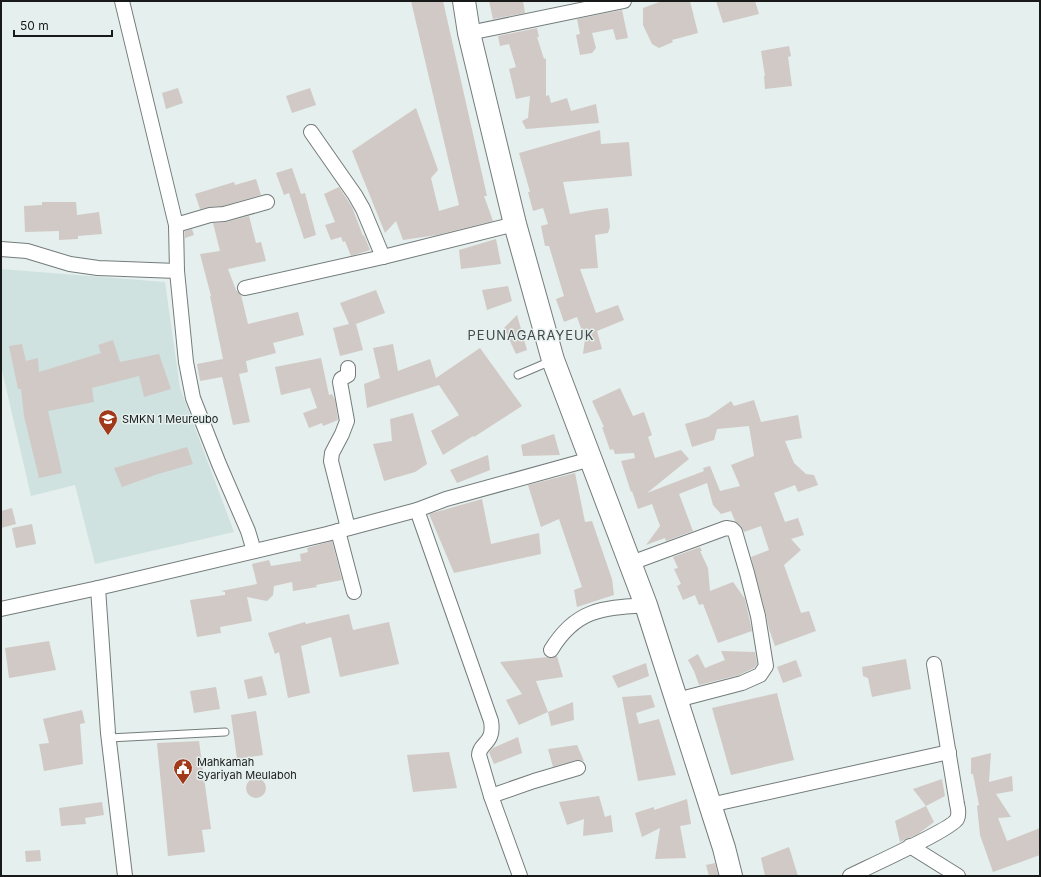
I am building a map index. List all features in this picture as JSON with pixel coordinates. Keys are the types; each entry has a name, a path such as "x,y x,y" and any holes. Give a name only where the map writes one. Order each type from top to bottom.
{"highway":[{"path":"464,1 469,33 515,224 553,360 646,605 724,848 731,876"}],"street":[{"path":"122,1 176,225 178,271 186,362 193,398 254,549"},
{"path":"469,33 624,1"},
{"path":"311,132 364,209 383,257"},
{"path":"176,225 210,215 224,214 267,202"},
{"path":"245,288 383,257 515,224"},
{"path":"1,249 26,251 70,264 98,268 178,271"},
{"path":"348,368 348,376 340,382 347,421 331,457 344,523 354,592"},
{"path":"1,608 98,588 254,549 344,523 417,510 446,499 591,459"},
{"path":"417,510 491,721 491,736 479,752 491,796 520,876"},
{"path":"631,563 726,528 732,529 735,532 758,616 766,666 760,675 742,683 677,700"},
{"path":"98,588 109,738 125,876"},
{"path":"552,650 564,632 573,623 585,616 612,607 646,605"},
{"path":"850,876 936,834 954,823 957,819 957,804 934,664"},
{"path":"710,805 949,752"},
{"path":"491,796 578,768"},
{"path":"910,846 958,876"}],"lane":[{"path":"518,375 553,360"},
{"path":"109,738 225,732"}],"shaded area":[{"name":"SMKN 1 Meureubo","path":"1,269 165,282 180,388 234,532 95,564 75,485 31,496 1,366"}],"building":[{"path":"411,1 443,1 487,196 484,196 493,221 437,235 403,240 396,221 385,233 352,151 416,108 438,170 431,178 439,211 459,205"},
{"path":"489,1 523,1 525,13 493,19"},
{"path":"662,1 690,1 698,33 672,40 673,42 659,48 652,44 643,25 643,8"},
{"path":"716,1 755,1 759,14 723,23"},
{"path":"622,10 628,38 616,40 613,29 592,33 596,48 592,53 580,55 576,35 580,34 577,19"},
{"path":"537,28 539,37 537,37 544,59 546,58 546,96 549,95 551,103 567,98 571,111 596,104 599,123 526,129 522,121 528,118 530,96 516,99 509,69 516,67 509,44 500,46 498,36"},
{"path":"789,46 791,56 788,57 792,86 765,89 765,76 761,51"},
{"path":"178,88 183,103 166,109 162,93"},
{"path":"310,88 316,105 292,113 286,96"},
{"path":"600,130 601,144 629,142 632,176 563,182 570,214 608,208 610,227 608,233 595,235 598,268 580,269 596,313 618,305 624,320 597,331 602,349 583,354 585,339 577,317 564,322 556,299 564,296 549,246 545,246 541,226 548,224 543,208 533,211 528,192 530,192 519,153"},
{"path":"292,168 301,194 305,193 316,235 304,239 289,193 284,195 276,173"},
{"path":"256,179 261,195 223,206 200,209 195,194 234,182 235,185"},
{"path":"339,187 352,207 370,250 351,256 345,241 343,242 341,237 331,240 325,225 335,222 324,194"},
{"path":"42,202 76,202 77,215 99,212 102,234 78,236 78,239 59,240 59,231 25,232 24,206 42,205"},
{"path":"249,216 256,243 261,242 266,261 228,269 236,290 241,295 248,324 298,312 304,335 273,343 276,353 246,361 248,372 239,374 250,422 233,425 222,377 200,381 197,364 223,359 211,296 200,254 220,251 213,223 226,222"},
{"path":"192,229 194,235 185,238 185,231"},
{"path":"496,239 501,264 461,269 459,250"},
{"path":"508,286 512,301 487,310 482,290"},
{"path":"376,290 385,313 356,324 363,350 340,356 333,328 349,324 340,303"},
{"path":"517,315 527,350 516,354 504,328"},
{"path":"113,340 120,362 159,354 171,389 144,397 139,376 92,388 94,402 48,411 62,473 39,478 24,416 21,389 18,389 9,346 22,344 26,361 38,358 39,372 101,353 98,345"},
{"path":"393,344 398,371 430,359 436,378 480,348 522,406 443,455 431,431 459,415 439,385 367,408 364,384 380,378 373,348"},
{"path":"321,358 329,395 332,394 335,400 338,420 323,426 322,423 309,428 303,413 317,408 310,388 281,395 275,367"},
{"path":"620,388 633,416 644,412 652,435 648,437 655,458 681,450 689,459 647,493 704,471 703,468 710,466 720,491 740,486 731,465 754,456 749,426 717,429 714,440 692,447 685,424 708,417 731,401 734,406 754,400 761,422 798,415 802,438 785,441 794,463 806,474 814,475 818,485 798,492 795,485 774,493 785,522 798,518 804,535 791,539 801,550 784,565 801,613 809,611 816,631 775,646 769,629 751,557 769,550 761,526 744,532 741,526 735,521 731,511 721,514 713,505 707,483 679,494 693,531 666,541 665,538 646,545 660,526 652,504 638,509 632,491 631,492 621,461 635,458 634,453 615,454 613,449 610,450 602,427 604,427 592,401"},
{"path":"413,413 427,464 415,472 384,481 373,444 392,441 390,419"},
{"path":"554,434 560,455 523,456 521,445"},
{"path":"187,447 193,464 158,474 122,487 114,468"},
{"path":"488,455 490,470 457,483 450,470"},
{"path":"575,473 585,522 592,521 612,579 614,595 577,607 574,590 582,587 559,519 541,527 528,485"},
{"path":"482,499 491,544 539,533 541,554 454,573 429,514"},
{"path":"12,508 16,524 1,528 1,511"},
{"path":"32,524 36,544 16,548 12,528"},
{"path":"332,541 342,580 316,585 317,587 293,591 292,582 274,586 273,595 267,601 247,597 252,621 220,627 221,633 197,637 190,600 225,595 225,592 221,591 257,584 252,564 269,560 271,566 301,561 300,554 308,552 307,548"},
{"path":"700,547 702,551 700,551 708,568 710,591 733,582 745,599 752,631 718,643 703,604 699,605 695,595 683,600 677,586 681,584 674,569 678,568 673,557"},
{"path":"349,614 353,630 389,622 399,664 340,677 331,637 301,646 310,693 288,698 279,652 275,654 268,633 305,622 306,624"},
{"path":"49,641 56,670 9,678 5,648"},
{"path":"721,651 755,652 757,664 754,668 739,675 699,685 688,660 698,654 705,668 725,660"},
{"path":"557,656 563,677 536,681 548,712 519,725 506,700 522,694 500,662 547,657 551,658"},
{"path":"906,659 911,689 872,697 868,678 863,676 862,667"},
{"path":"796,660 802,676 783,683 777,667"},
{"path":"646,663 649,676 618,688 612,676"},
{"path":"262,676 267,695 248,699 244,680"},
{"path":"216,687 220,709 194,713 190,691"},
{"path":"777,693 794,760 731,775 712,708"},
{"path":"651,695 655,707 636,713 639,724 659,719 676,775 638,781 622,697"},
{"path":"573,702 574,720 551,726 548,712"},
{"path":"82,710 85,723 80,724 83,764 44,771 39,744 49,743 43,719"},
{"path":"256,711 263,755 237,759 231,715"},
{"path":"518,737 522,753 494,764 489,752 493,748"},
{"path":"199,741 211,829 202,830 205,852 168,856 157,743"},
{"path":"577,745 584,761 576,760 553,767 548,749"},
{"path":"449,752 457,788 413,792 407,755"},
{"path":"991,753 989,782 1012,776 1013,791 996,794 1011,817 998,818 1007,841 1040,828 1040,855 993,872 980,835 977,806 979,805 973,774 971,774 971,758"},
{"path":"252,778 260,778 266,784 266,792 260,798 252,798 246,792 246,784"},
{"path":"942,779 945,796 926,806 913,789"},
{"path":"599,796 605,817 611,815 613,832 583,836 584,819 567,825 559,802"},
{"path":"687,799 691,824 680,826 686,858 655,859 660,828 642,837 635,813 654,807 654,810"},
{"path":"102,802 104,815 85,818 86,824 61,826 59,808"},
{"path":"926,806 934,822 918,834 900,842 895,821"},
{"path":"789,847 798,876 765,876 761,858"},
{"path":"40,850 41,861 26,862 25,851"},
{"path":"715,863 718,875 709,876 706,865"}],"place":[{"name":"SMKN 1 Meureubo","path":"108,436"},
{"name":"Mahkamah Syariyah Meulaboh","path":"183,785"}],"district":[{"name":"PEUNAGARAYEUK","path":"531,335"}]}
